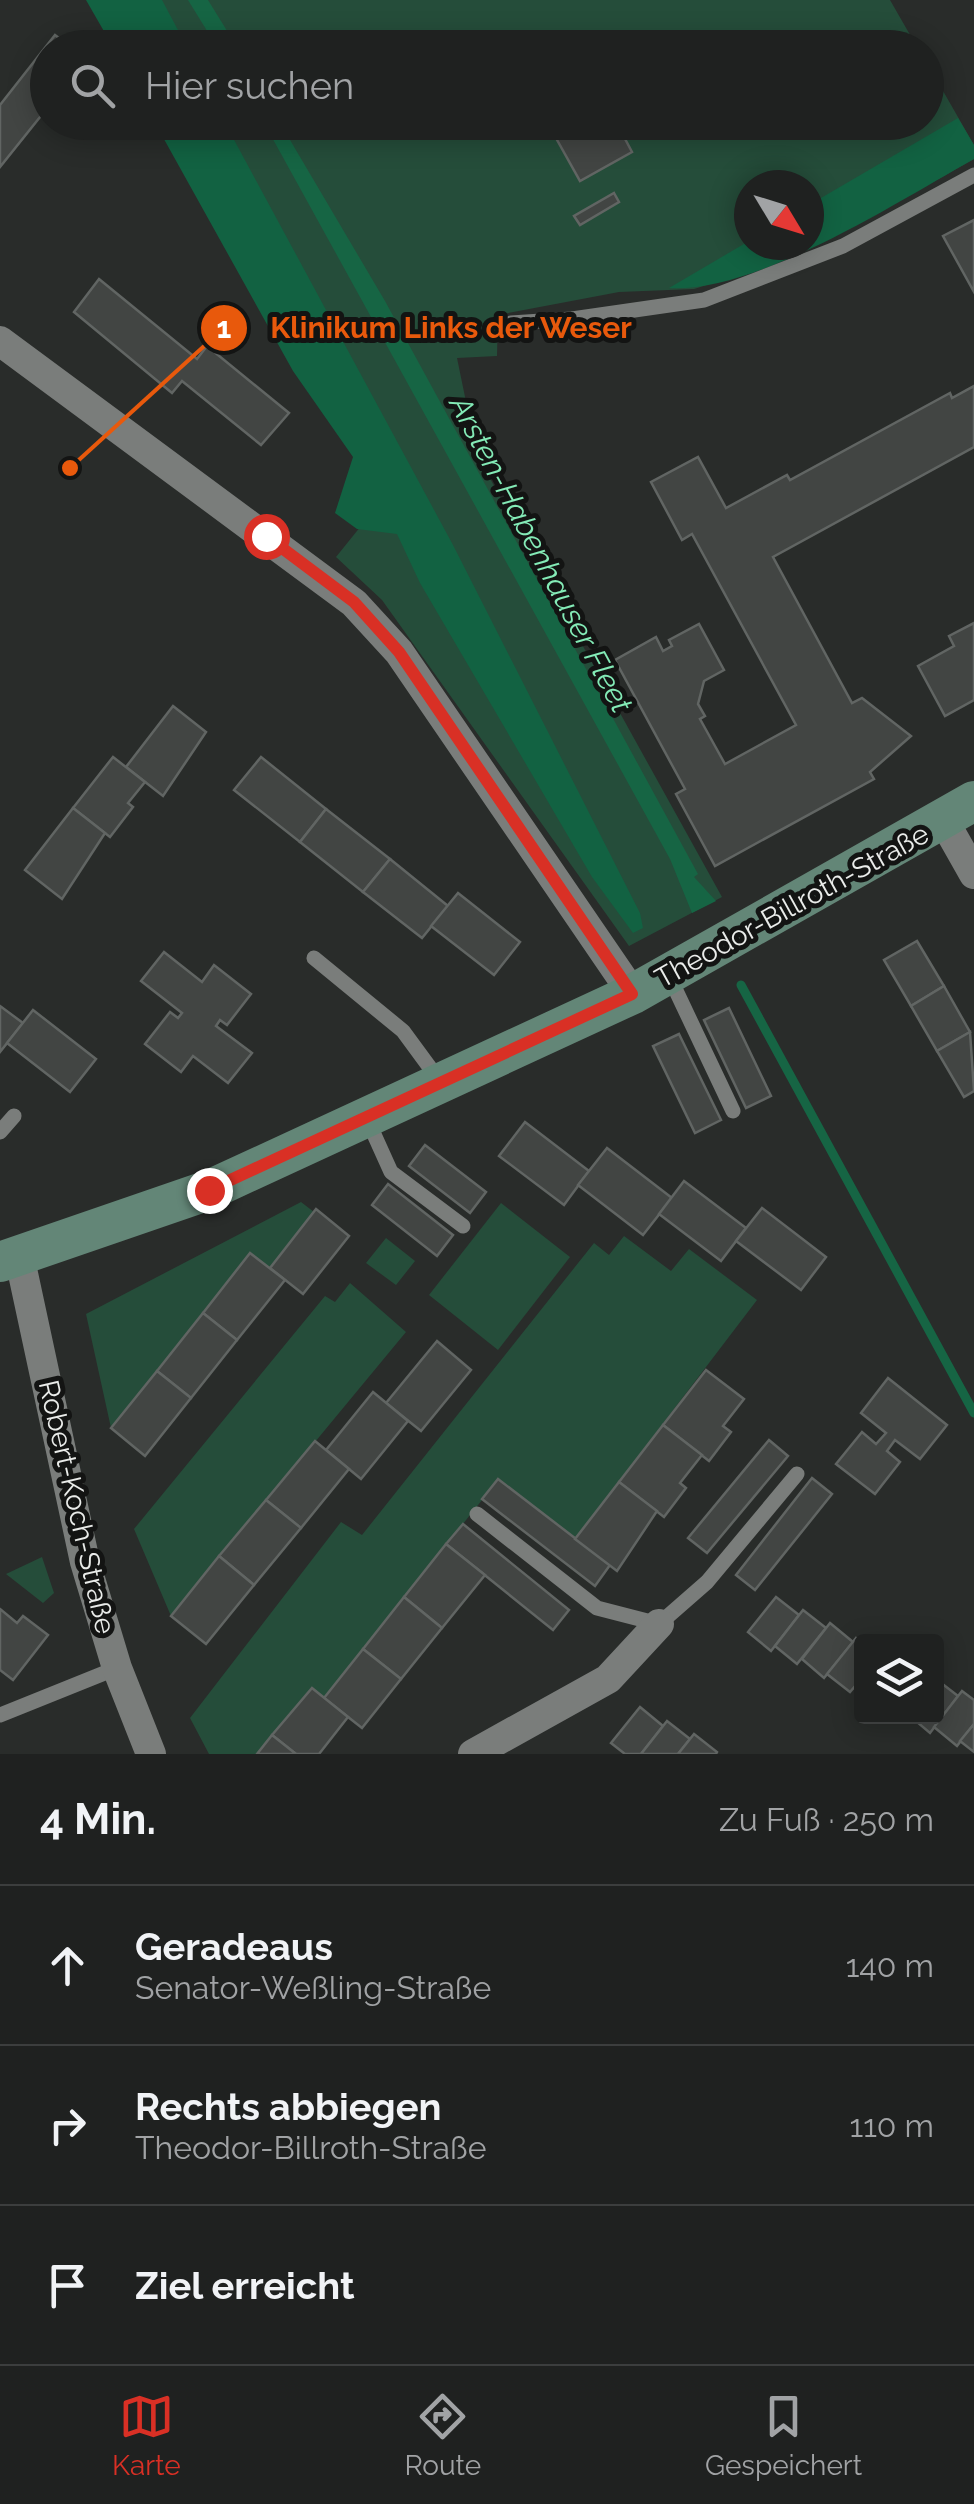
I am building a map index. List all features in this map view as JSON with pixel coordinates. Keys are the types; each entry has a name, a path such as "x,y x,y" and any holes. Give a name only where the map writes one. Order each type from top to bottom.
{"street":[{"path":"0,341 144,443 354,602 399,652 632,994"},
{"path":"959,811 974,874"},
{"name":"Theodor-Billroth-Straße","path":"10,1258 209,1190 441,1084 632,994 959,811"},
{"name":"Robert-Koch-Straße","path":"10,1258 76,1526 117,1668 151,1754"},
{"path":"473,1754 608,1679 660,1624"}],"lane":[{"path":"511,323 704,300 843,246 974,175"},
{"path":"314,958 403,1030 441,1084"},
{"path":"668,974 733,1110"},
{"path":"0,1132 14,1116"},
{"path":"366,1117 391,1172 463,1226"},
{"path":"477,1514 598,1608 660,1624 707,1582 797,1474"},
{"path":"0,1715 117,1668"},
{"path":"0,1727 62,1690"}],"shaded area":[{"path":"86,0 162,0 178,30 103,30"},
{"path":"129,0 890,0 907,30 145,30"},
{"path":"188,0 208,0 227,30 207,30"},
{"path":"944,93 974,145 974,159 860,223 824,240 824,170 734,170 734,260 782,260 694,289 619,292 498,315 497,356 457,358 477,455 722,897 629,946 382,600 336,557 390,490 201,140 944,140"},
{"path":"958,118 974,145 974,159 824,243 824,196 920,140 944,140 944,126"},
{"path":"164,140 234,140 453,545 640,913 643,928 633,933 592,877 420,583 397,534 357,529 335,513 353,457 293,371"},
{"path":"273,140 290,140 385,301 698,874 694,877 716,901 692,913 670,859"},
{"path":"734,250 734,260 786,260 704,286 669,288"},
{"path":"301,1202 314,1212 270,1268 250,1253 111,1428 86,1314"},
{"path":"501,1203 570,1257 498,1350 429,1295"},
{"path":"624,1236 671,1271 689,1249 757,1300 575,1539 498,1480 324,1698 311,1688 257,1754 209,1754 190,1718 341,1522 362,1535 594,1243 609,1255"},
{"path":"386,1238 415,1261 396,1285 366,1263"},
{"path":"350,1283 406,1332 171,1616 134,1529 325,1296 335,1302"},
{"path":"42,1557 54,1593 43,1603 6,1574"}],"building":[{"path":"30,67 30,130 0,167 0,105"},
{"path":"557,140 626,140 632,152 580,181"},
{"path":"614,193 619,202 580,225 574,216"},
{"path":"974,220 974,292 943,236"},
{"path":"99,279 197,359 207,346 289,413 261,445 182,381 172,393 74,312"},
{"path":"974,386 974,447 773,557 852,703 862,698 911,736 870,772 874,779 715,866 676,794 685,789 615,660 656,637 663,651 672,646 669,640 699,624 724,670 704,681 698,704 705,716 700,719 725,764 796,725 692,534 682,540 651,482 698,457 726,508 787,475 790,480 950,393 952,398"},
{"path":"974,623 974,700 945,716 918,666 954,646 949,636"},
{"path":"173,706 206,732 163,796 126,767"},
{"path":"113,757 145,782 128,803 133,807 110,837 73,808"},
{"path":"261,757 326,809 300,842 234,790"},
{"path":"73,808 105,833 62,899 25,870"},
{"path":"326,809 390,859 363,892 300,842"},
{"path":"390,859 448,906 422,938 363,892"},
{"path":"458,893 520,942 494,975 431,926"},
{"path":"917,941 944,986 911,1006 884,960"},
{"path":"164,952 202,982 214,965 251,994 227,1025 220,1020 216,1026 252,1053 228,1083 193,1056 181,1072 145,1044 170,1012 178,1018 182,1013 141,981"},
{"path":"944,986 970,1032 937,1051 911,1006"},
{"path":"0,1006 23,1023 0,1052"},
{"path":"729,1008 771,1096 746,1108 704,1020"},
{"path":"33,1010 96,1059 70,1092 7,1043"},
{"path":"970,1032 974,1091 964,1097 937,1051"},
{"path":"679,1034 721,1120 695,1133 653,1046"},
{"path":"525,1122 589,1171 564,1205 499,1156"},
{"path":"425,1145 486,1192 470,1213 409,1166"},
{"path":"607,1148 672,1198 643,1235 578,1185"},
{"path":"684,1181 746,1228 721,1261 659,1214"},
{"path":"388,1184 453,1235 437,1256 372,1205"},
{"path":"762,1208 826,1257 801,1290 736,1241"},
{"path":"316,1209 349,1236 303,1294 270,1268"},
{"path":"250,1253 285,1280 237,1340 203,1313"},
{"path":"203,1313 237,1340 191,1398 157,1371"},
{"path":"437,1341 471,1370 421,1431 386,1403"},
{"path":"706,1370 744,1399 723,1426 731,1432 709,1461 663,1425"},
{"path":"157,1371 191,1398 145,1456 111,1428"},
{"path":"888,1378 947,1425 920,1459 895,1440 887,1451 900,1462 875,1494 836,1464 862,1432 876,1444 886,1433 861,1413"},
{"path":"373,1392 408,1421 361,1479 326,1450"},
{"path":"663,1425 702,1455 680,1483 686,1488 664,1517 619,1482"},
{"path":"769,1440 788,1456 707,1553 688,1538"},
{"path":"315,1441 349,1469 301,1528 266,1500"},
{"path":"812,1478 832,1494 755,1590 736,1575"},
{"path":"498,1479 610,1565 595,1586 482,1499"},
{"path":"619,1482 657,1511 617,1571 575,1539"},
{"path":"266,1500 301,1528 254,1585 219,1556"},
{"path":"463,1524 569,1610 553,1630 446,1544"},
{"path":"446,1544 485,1575 442,1628 404,1597"},
{"path":"219,1556 254,1585 206,1644 171,1616"},
{"path":"404,1597 442,1628 401,1679 363,1649"},
{"path":"776,1597 799,1615 771,1651 748,1632"},
{"path":"0,1609 17,1623 23,1616 48,1635 13,1680 0,1670"},
{"path":"803,1610 826,1628 797,1664 775,1646"},
{"path":"830,1623 853,1642 824,1678 802,1659"},
{"path":"854,1640 854,1687 850,1692 827,1674"},
{"path":"363,1649 401,1679 362,1728 324,1698"},
{"path":"944,1685 958,1696 944,1714"},
{"path":"312,1688 348,1717 319,1754 296,1754 272,1735"},
{"path":"962,1691 974,1700 974,1724 957,1746 934,1727 944,1724 944,1714"},
{"path":"640,1707 663,1726 641,1754 625,1754 611,1743"},
{"path":"667,1721 690,1739 678,1754 641,1754"},
{"path":"919,1724 937,1724 930,1733"},
{"path":"974,1724 974,1752 960,1741"},
{"path":"694,1734 717,1752 716,1754 678,1754"},
{"path":"272,1735 296,1754 257,1754"}],"waterway":[{"name":"Arsten-Habenhauser Fleet","path":"741,985 974,1413"}],"place":[{"name":"Klinikum Links der Weser","path":"70,468"}],"route":[{"path":"209,1190 632,994 399,652 354,602 266,536"}]}
